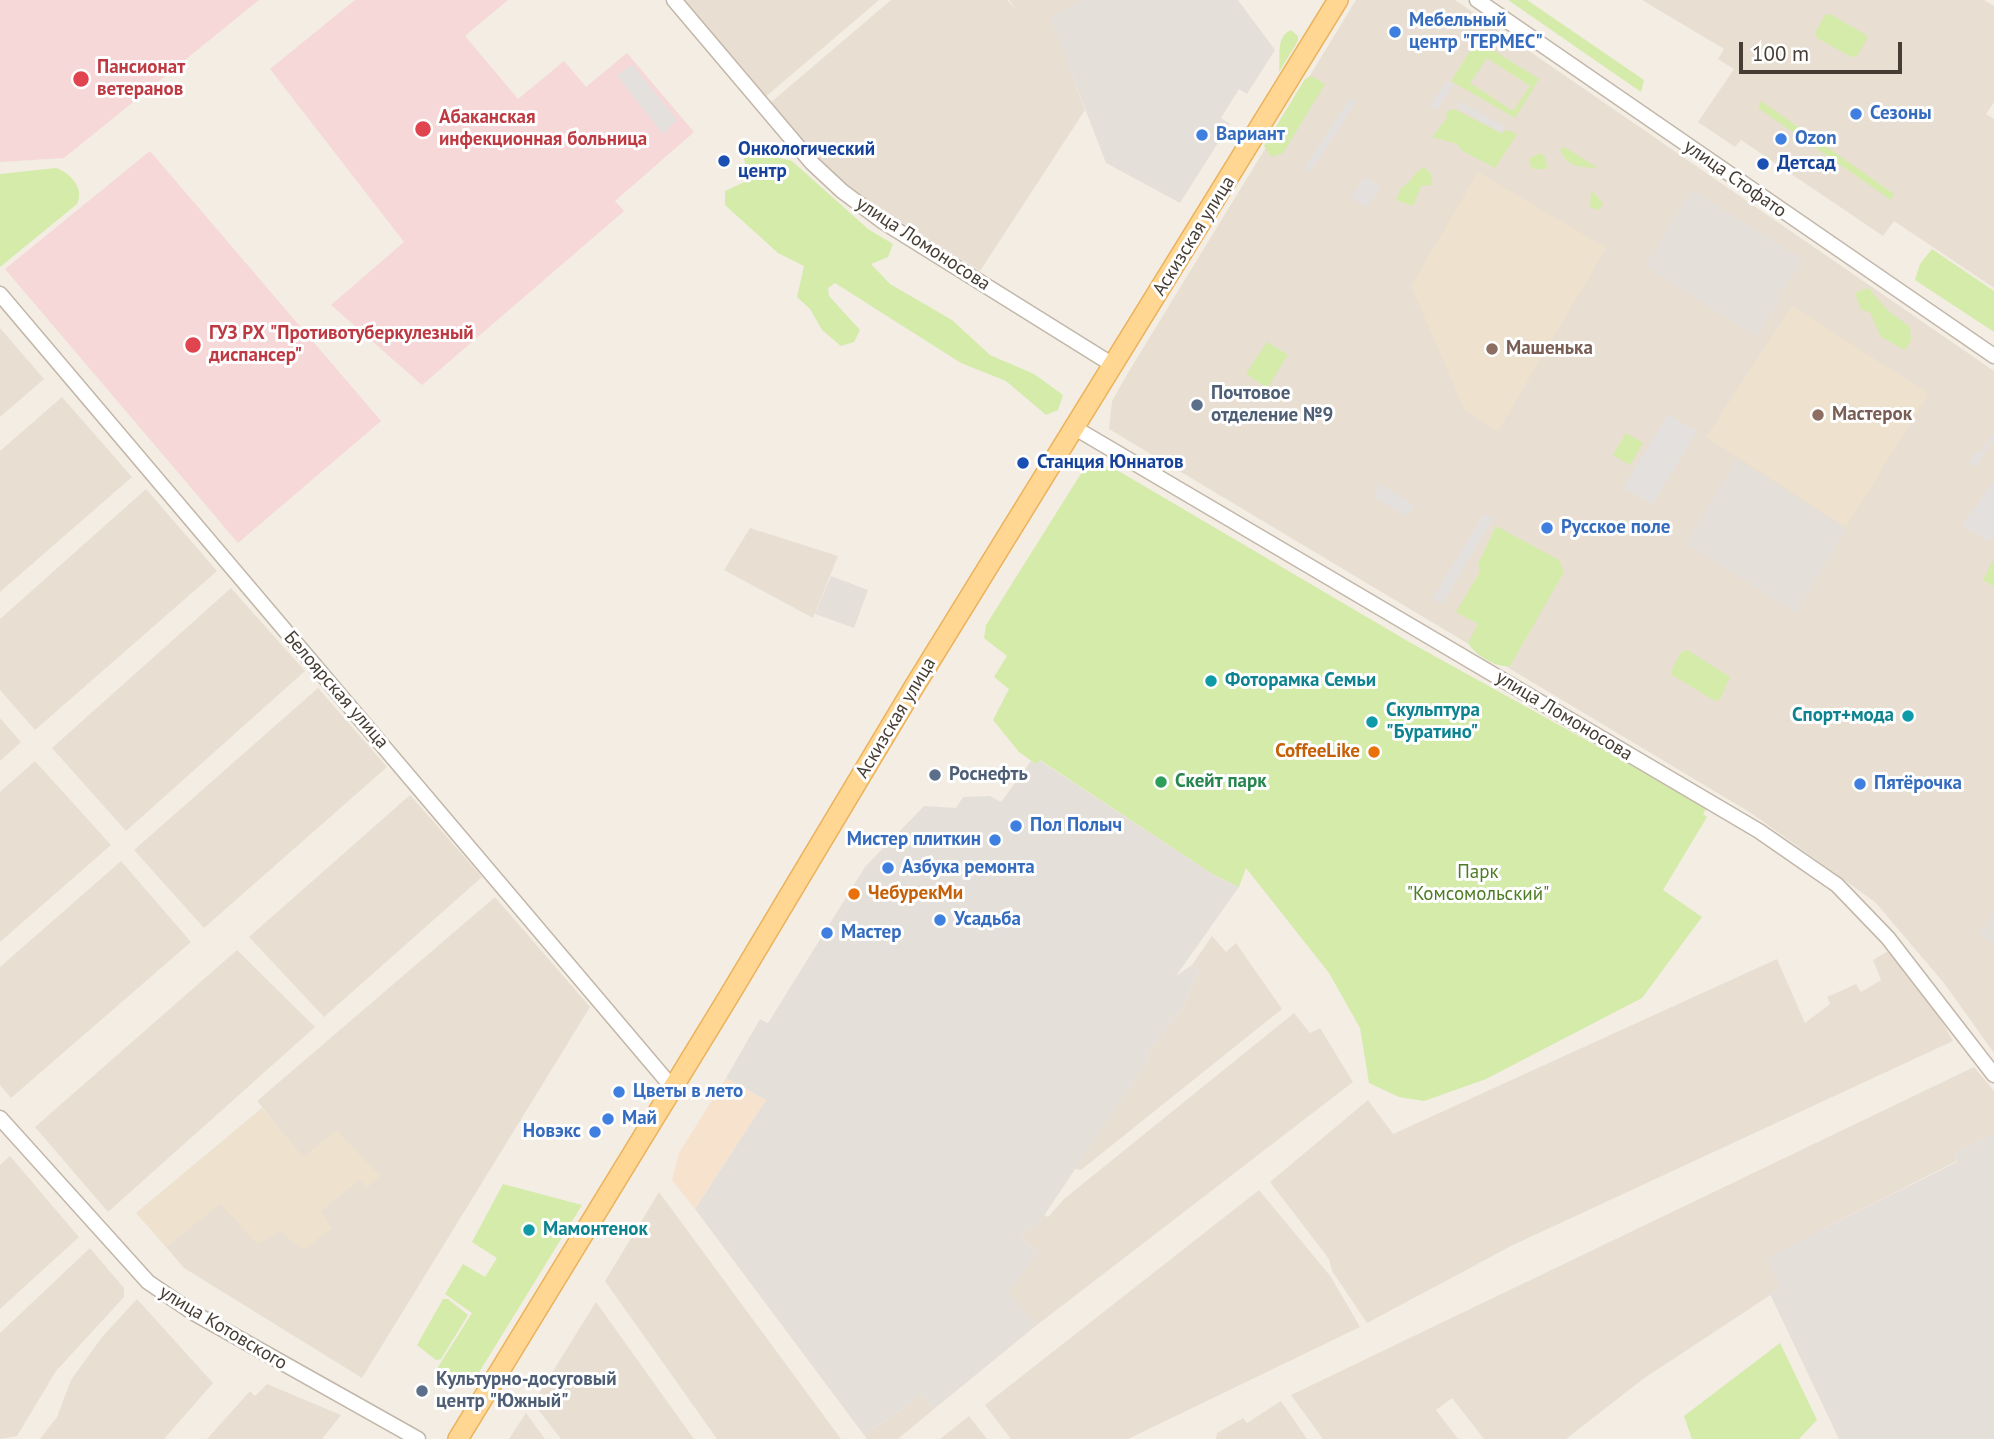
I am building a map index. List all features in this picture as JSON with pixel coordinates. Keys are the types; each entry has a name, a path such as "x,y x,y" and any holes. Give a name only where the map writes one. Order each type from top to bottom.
{"main road":[{"name":"Аскизская улица","path":"458,1439 1338,0"}],"street":[{"name":"улица Ломоносова","path":"674,0 813,163 842,191 882,221 1113,365"},
{"name":"улица Стофато","path":"1477,0 1994,356"},
{"name":"Белоярская улица","path":"0,294 671,1087"},
{"name":"улица Ломоносова","path":"1075,428 1759,831 1837,885 1888,938 1994,1075"},
{"name":"улица Котовского","path":"0,1118 148,1282 192,1312 418,1439"}],"shaded area":[{"name":"Пансионат ветеранов","path":"0,0 259,0 64,158 0,162"},
{"path":"355,0 508,0 465,36 518,99 564,61 586,87 627,53 694,132 615,201 624,211 422,385 331,305 404,242 270,69"},
{"path":"678,0 879,0 763,99"},
{"path":"891,0 1007,0 1018,12 1009,0 1079,0 1051,18 1085,110 980,271 845,188 769,104"},
{"path":"1079,0 1238,0 1275,50 1247,94 1239,89 1221,118 1230,124 1180,203 1106,163 1050,18"},
{"path":"1356,0 1455,0 1994,371 1994,1053 1944,983 1875,902 1751,813 1109,429 1112,401 1126,376"},
{"path":"1642,0 1984,0 1994,6 1994,102 1986,114 1994,119 1994,288 1894,221 1883,236 1741,140 1735,147 1698,122 1734,69 1718,59 1724,49"},
{"path":"632,64 677,120 663,134 617,76"},
{"path":"1447,80 1454,85 1436,111 1429,106"},
{"path":"1350,98 1357,101 1310,173 1304,168"},
{"path":"1459,101 1505,127 1501,133 1456,107"},
{"name":"ГУЗ РХ \"Противотуберкулезный диспансер\"","path":"150,151 381,421 238,543 5,269"},
{"name":"Машенька","path":"1478,172 1606,248 1498,431 1465,411 1411,286"},
{"path":"1364,177 1381,186 1367,208 1351,198"},
{"path":"1691,189 1804,260 1778,296 1781,298 1756,337 1645,266"},
{"name":"Мастерок","path":"1792,306 1929,394 1846,527 1706,437"},
{"path":"0,328 44,379 0,417"},
{"path":"62,397 132,477 0,592 0,451"},
{"path":"1668,414 1697,432 1652,504 1623,488"},
{"path":"1994,431 1994,439 1976,467 1968,463 1975,451 1980,453"},
{"path":"1737,459 1846,529 1796,613 1685,543"},
{"path":"1994,480 1994,534 1989,542 1962,525"},
{"path":"1379,483 1415,506 1405,516 1373,496"},
{"path":"146,489 217,571 35,730 0,690 0,619"},
{"path":"1484,513 1493,519 1443,603 1431,600"},
{"path":"750,528 838,556 813,618 724,570"},
{"path":"831,576 868,590 854,628 815,614"},
{"path":"231,588 305,671 126,831 52,748"},
{"path":"318,688 387,767 204,928 134,850"},
{"path":"0,718 21,742 0,761"},
{"path":"1039,760 1214,875 1239,887 1176,976 1192,965 1199,970 1183,1008 1146,1055 1149,1059 1035,1229 1029,1226 1021,1238 1039,1252 1008,1292 1037,1325 934,1409 922,1395 864,1435 695,1209 766,1100 726,1078 760,1019 768,1023 865,867 924,806 956,808 963,797 990,796 1001,802 1031,761 1036,764"},
{"path":"35,761 111,845 0,942 0,792"},
{"path":"410,795 482,877 324,1017 249,937"},
{"path":"121,861 191,942 11,1098 0,1085 0,967"},
{"path":"495,897 590,1007 362,1378 184,1268 166,1247 220,1203 279,1231 331,1228 320,1212 359,1179 380,1176 303,1158 257,1101"},
{"path":"1994,911 1994,945 1979,935"},
{"path":"1212,936 1226,952 1236,943 1282,1009 1081,1170 1075,1169 1149,1059 1146,1055 1183,1008 1199,970 1192,965"},
{"path":"237,950 315,1027 108,1212 35,1127"},
{"path":"1890,950 1933,1006 1953,1041 1513,1245 1367,1323 1332,1271 1329,1259 1270,1182 1368,1100 1393,1134 1777,959 1805,1023 1830,1004 1827,997 1856,984 1861,992 1881,980 1873,960"},
{"path":"1294,1013 1310,1033 1320,1028 1353,1082 1037,1325 1007,1292 1039,1252 1021,1238 1029,1226 1035,1229 1044,1215 1048,1217 1064,1199"},
{"path":"1974,1067 1994,1091 1994,1134 1954,1153 1957,1161 1766,1258 1781,1288 1643,1379 1566,1439 1484,1439 1452,1398 1436,1410 1458,1439 1323,1439 1291,1395"},
{"path":"726,1078 766,1100 695,1209 672,1180 679,1153"},
{"path":"262,1108 303,1157 337,1130 380,1176 367,1188 359,1179 321,1212 332,1228 304,1250 279,1231 258,1244 220,1204 166,1247 136,1213"},
{"path":"1994,1134 1994,1439 1839,1439 1770,1294 1780,1288 1765,1258 1957,1162 1954,1153"},
{"path":"10,1156 79,1237 0,1309 0,1165"},
{"path":"1259,1190 1331,1277 1360,1327 1128,1439 1011,1439 985,1405"},
{"path":"659,1192 841,1439 717,1439 605,1281"},
{"path":"90,1248 124,1288 124,1297 56,1371 17,1436 0,1439 0,1333"},
{"path":"137,1299 213,1383 164,1439 40,1439 57,1417 71,1380 102,1337"},
{"path":"596,1302 694,1439 561,1439 533,1403"},
{"path":"267,1384 341,1415 322,1439 207,1439 250,1391 255,1396"},
{"path":"922,1395 934,1409 898,1439 867,1439 864,1435"},
{"path":"1281,1401 1307,1439 1216,1439 1217,1433 1243,1418 1247,1423"},
{"path":"526,1413 545,1439 509,1439"},
{"path":"969,1416 987,1439 940,1439"}],"green space":[{"path":"1508,0 1527,0 1644,80 1641,92"},
{"path":"1830,14 1866,35 1867,39 1857,56 1851,57 1817,38 1815,33 1825,15"},
{"path":"1291,30 1298,36 1298,41 1279,72 1281,42"},
{"path":"1477,40 1539,79 1515,118 1451,81","holes":["1487,58 1530,86 1513,111 1470,83"]},
{"path":"1311,76 1325,84 1283,153 1271,157 1264,146 1305,79"},
{"path":"1761,101 1894,194 1891,200 1758,108"},
{"path":"1454,109 1501,133 1507,130 1517,134 1495,168 1461,150 1457,144 1432,137 1447,118 1446,112"},
{"path":"1564,147 1598,168 1580,167 1570,163 1560,149"},
{"path":"751,151 792,161 868,229 893,244 888,257 871,264 890,284 952,320 990,355 1034,374 1063,395 1058,410 1046,415 1006,381 961,363 835,283 828,288 829,296 860,330 854,342 841,346 822,330 810,309 797,297 804,266 778,253 725,205 725,191 749,180 743,154"},
{"path":"1540,153 1545,157 1548,169 1533,169 1529,163 1530,158"},
{"path":"1424,167 1431,174 1432,185 1421,186 1413,206 1396,200 1401,188"},
{"path":"56,168 66,173 78,187 77,204 0,267 0,174"},
{"path":"1591,190 1603,203 1599,210 1590,207"},
{"path":"1932,249 1994,291 1994,332 1915,280 1920,264"},
{"path":"1868,288 1888,311 1910,327 1911,340 1905,350 1881,337 1870,312 1861,310 1855,293"},
{"path":"1267,342 1288,355 1267,388 1246,374"},
{"path":"1626,433 1643,443 1630,465 1613,455"},
{"name":"Парк \"Комсомольский\"","path":"1087,464 1094,467 1110,466 1411,643 1707,807 1703,814 1707,817 1663,890 1702,917 1642,998 1486,1079 1424,1101 1399,1097 1369,1083 1360,1028 1329,973 1246,868 1239,887 1214,875 1040,760 1036,764 1019,752 993,720 1009,689 994,677 1007,656 984,638 986,625"},
{"path":"1496,526 1559,560 1564,572 1510,666 1492,663 1476,652 1468,643 1478,624 1456,612 1480,572 1478,564"},
{"path":"1994,558 1994,587 1983,580"},
{"path":"1687,650 1730,677 1720,699 1715,701 1672,675 1671,671 1681,652"},
{"path":"503,1184 582,1205 470,1387 438,1367 472,1313 445,1294 463,1264 485,1277 497,1258 472,1242"},
{"path":"443,1299 448,1299 468,1315 441,1359 436,1360 417,1345"},
{"path":"1780,1343 1817,1420 1799,1439 1692,1439 1684,1416"}],"place":[{"name":"Мебельный центр \"ГЕРМЕС\"","path":"1395,32"},
{"name":"Пансионат ветеранов","path":"81,79"},
{"name":"Сезоны","path":"1856,114"},
{"name":"Абаканская инфекционная больница","path":"423,129"},
{"name":"Вариант","path":"1202,135"},
{"name":"Ozon","path":"1781,139"},
{"name":"Онкологический центр","path":"724,161"},
{"name":"Детсад","path":"1763,164"},
{"name":"ГУЗ РХ \"Противотуберкулезный диспансер\"","path":"193,345"},
{"name":"Машенька","path":"1492,349"},
{"name":"Почтовое отделение №9","path":"1197,405"},
{"name":"Мастерок","path":"1818,415"},
{"name":"Станция Юннатов","path":"1023,463"},
{"name":"Русское поле","path":"1547,528"},
{"name":"Фоторамка Семьи","path":"1211,681"},
{"name":"Спорт+мода","path":"1908,716"},
{"name":"Скульптура \"Буратино\"","path":"1372,722"},
{"name":"CoffeeLike","path":"1374,752"},
{"name":"Роснефть","path":"935,775"},
{"name":"Скейт парк","path":"1161,782"},
{"name":"Пятёрочка","path":"1860,784"},
{"name":"Пол Полыч","path":"1016,826"},
{"name":"Мистер плиткин","path":"995,840"},
{"name":"Азбука ремонта","path":"888,868"},
{"name":"ЧебурекМи","path":"854,894"},
{"name":"Усадьба","path":"940,920"},
{"name":"Мастер","path":"827,933"},
{"name":"Цветы в лето","path":"619,1092"},
{"name":"Май","path":"608,1119"},
{"name":"Новэкс","path":"595,1132"},
{"name":"Мамонтенок","path":"529,1230"},
{"name":"Культурно-досуговый центр \"Южный\"","path":"422,1391"}]}
